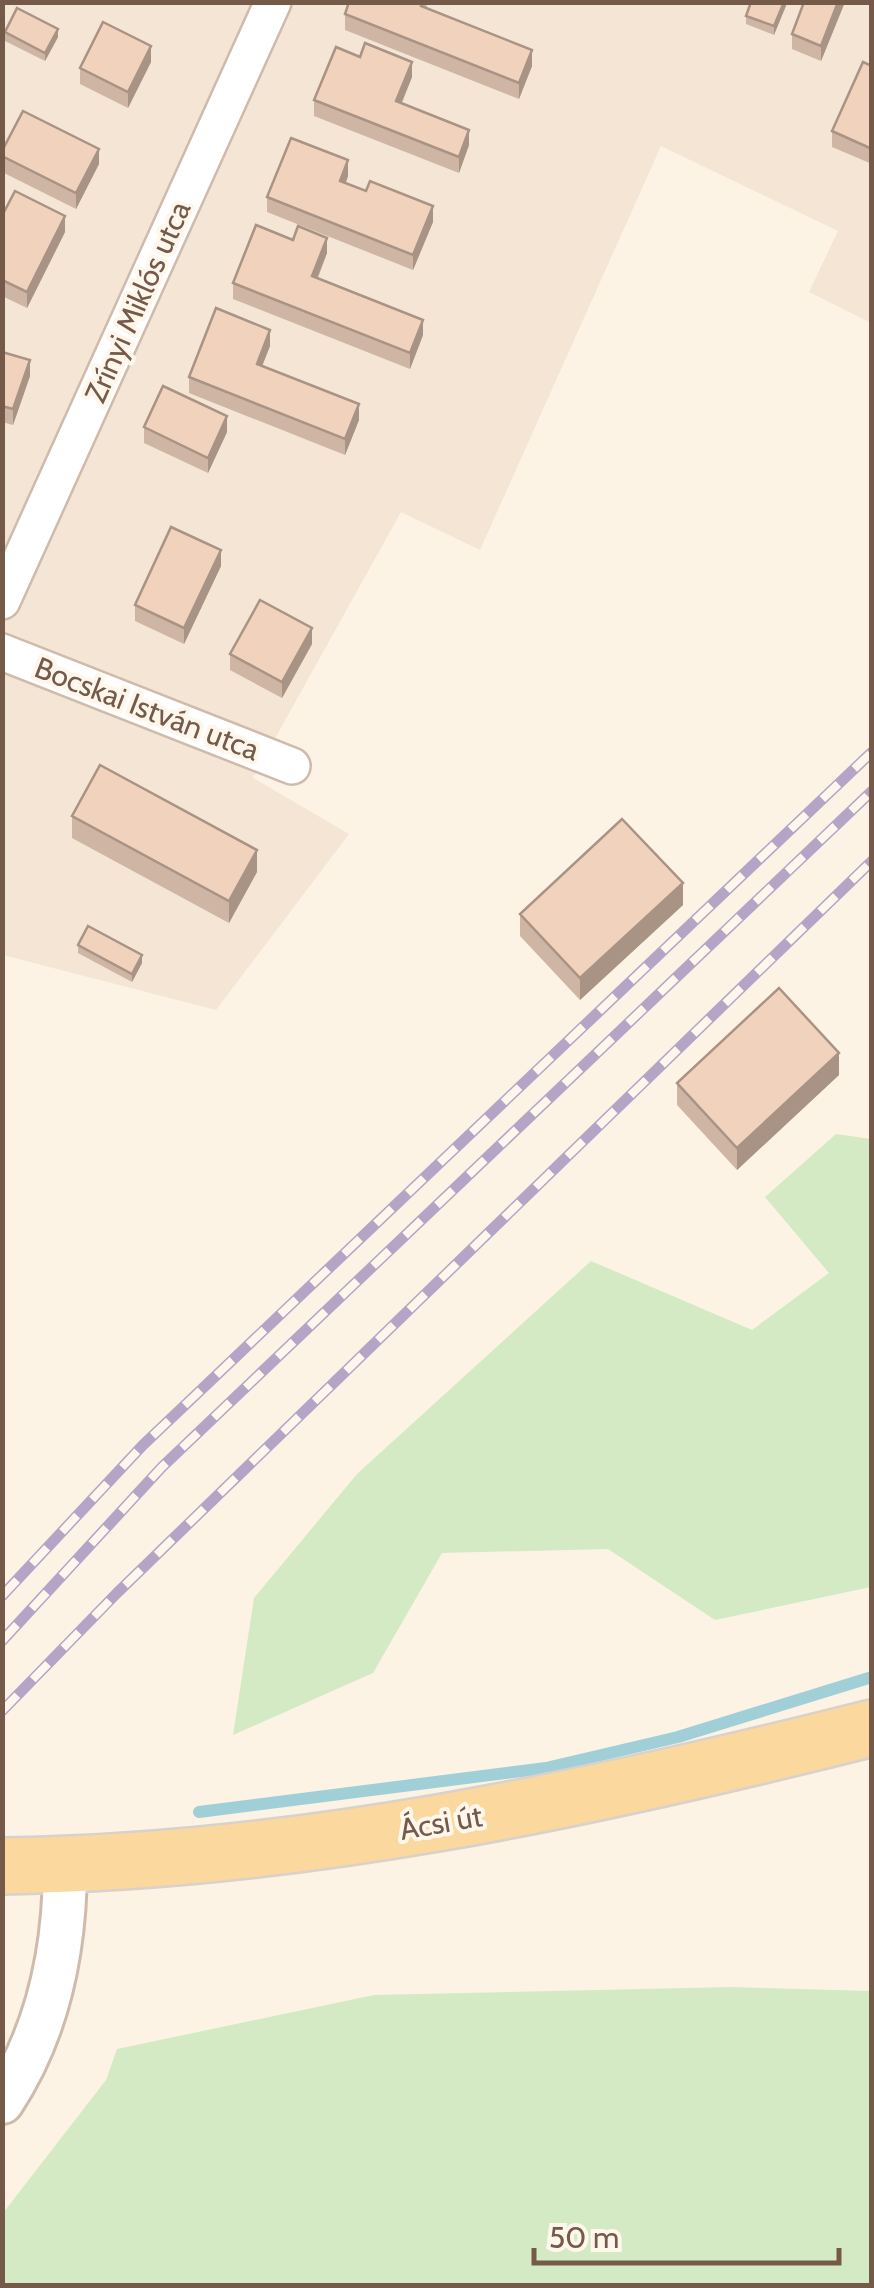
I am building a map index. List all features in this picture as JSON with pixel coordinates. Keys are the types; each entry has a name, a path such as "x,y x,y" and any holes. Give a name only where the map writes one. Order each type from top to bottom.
{"main road":[{"name":"Ácsi út","path":"2,1866 65,1865 291,1846 449,1824 872,1728"}],"street":[{"name":"Zrínyi Miklós utca","path":"2,601 273,2"},
{"name":"Bocskai István utca","path":"2,652 292,766"},
{"path":"2,2102 34,2041 53,1989 65,1910 65,1865"}],"shaded area":[{"path":"2,3 871,3 871,323 809,292 838,231 661,146 480,550 401,512 253,778 349,834 216,1010 3,955"}],"green space":[{"path":"836,1134 871,1139 871,1587 715,1620 608,1549 442,1553 373,1673 233,1735 254,1598 357,1474 591,1261 752,1330 829,1273 765,1197"},
{"path":"730,1987 871,1991 871,2285 3,2285 3,2213 106,2080 117,2049 374,1995"}],"building":[{"path":"349,2 422,2 421,6 532,50 519,83 345,14"},
{"path":"751,2 784,2 774,26 746,16"},
{"path":"804,2 838,2 821,46 792,34"},
{"path":"17,8 58,29 45,53 5,32"},
{"path":"103,22 151,46 128,92 80,68"},
{"path":"365,43 412,62 396,101 469,130 459,157 314,100 336,47 360,57"},
{"path":"863,62 872,66 872,149 832,131"},
{"path":"23,111 99,149 76,193 2,156"},
{"path":"291,138 348,160 340,181 366,191 370,181 433,206 413,255 267,197"},
{"path":"15,191 65,216 27,292 2,280 2,216"},
{"path":"256,225 293,240 298,226 327,238 312,276 423,320 410,353 233,283"},
{"path":"216,308 270,330 257,364 359,404 345,439 189,377"},
{"path":"2,352 30,360 13,409 2,406"},
{"path":"163,386 227,416 208,458 144,427"},
{"path":"171,527 221,550 184,628 135,605"},
{"path":"260,600 312,628 282,682 230,654"},
{"path":"100,765 257,850 229,901 72,816"},
{"path":"622,819 683,883 580,978 520,914"},
{"path":"88,926 142,955 132,974 78,945"},
{"path":"779,988 839,1053 737,1148 677,1083"}],"waterway":[{"path":"199,1812 546,1768 678,1737 872,1677"}],"railway":[{"path":"2,1596 143,1445 872,752"},
{"path":"2,1641 162,1467 872,791"},
{"path":"2,1711 117,1593 872,861"}]}
